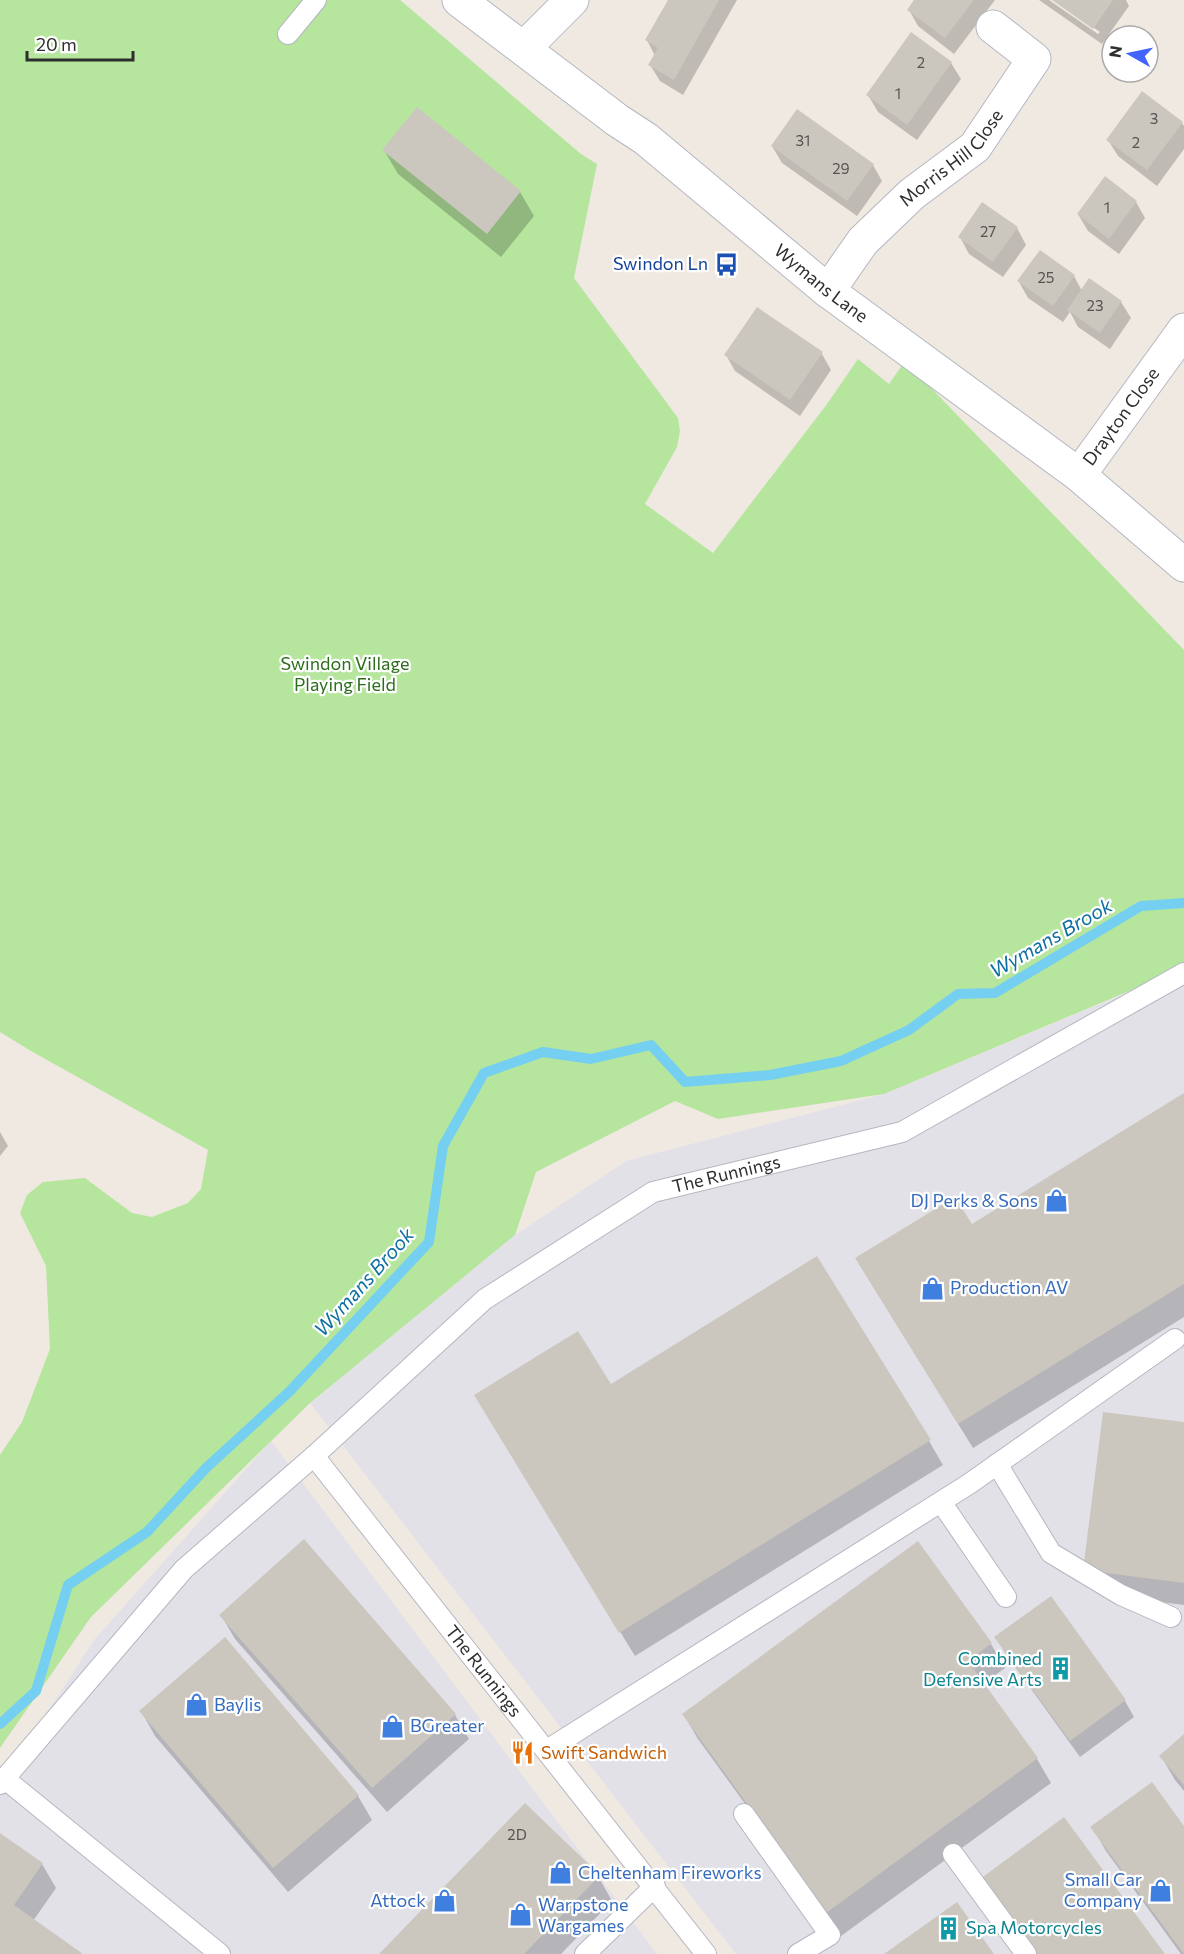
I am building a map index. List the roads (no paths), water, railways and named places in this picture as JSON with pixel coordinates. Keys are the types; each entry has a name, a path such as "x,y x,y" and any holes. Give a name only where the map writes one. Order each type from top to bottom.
{"street":[{"name":"Wymans Lane","path":"459,0 617,120 646,139 828,291 1079,475 1184,566"},
{"path":"524,48 572,0"},
{"name":"Morris Hill Close","path":"828,291 862,241 912,194 975,147 1034,59 993,27"},
{"name":"Drayton Close","path":"1079,475 1184,330"}],"lane":[{"path":"288,34 316,0"},
{"name":"The Runnings","path":"2,1782 184,1569 314,1456 485,1299 653,1192 902,1131 1184,973"},
{"path":"547,1750 940,1502 1175,1339"},
{"name":"The Runnings","path":"314,1456 655,1886 706,1954"},
{"path":"997,1464 1051,1553 1121,1595 1171,1617"},
{"path":"940,1502 1006,1597"},
{"path":"2,1782 220,1954"},
{"path":"744,1814 830,1935 798,1954"},
{"path":"953,1854 1026,1954"},
{"path":"585,1954 655,1886"}],"waterway":[{"name":"Wymans Brook","path":"0,1724 36,1691 68,1585 147,1532 206,1468 290,1391 429,1242 443,1146 484,1073 543,1052 591,1059 651,1045 685,1082 770,1075 841,1061 909,1030 958,994 995,993 1141,906 1184,903"}],"place":[{"name":"Swindon Ln","path":"726,264"},
{"name":"DJ Perks & Sons","path":"1056,1201"},
{"name":"Production AV","path":"932,1288"},
{"name":"Combined Defensive Arts","path":"1060,1669"},
{"name":"Baylis","path":"196,1705"},
{"name":"BGreater","path":"392,1726"},
{"name":"Swift Sandwich","path":"523,1753"},
{"name":"Cheltenham Fireworks","path":"560,1873"},
{"name":"Small Car Company","path":"1160,1890"},
{"name":"Attock","path":"444,1901"},
{"name":"Warpstone Wargames","path":"520,1915"},
{"name":"Spa Motorcycles","path":"948,1928"}],"park label":[{"name":"Swindon Village Playing Field","path":"345,674"}]}
